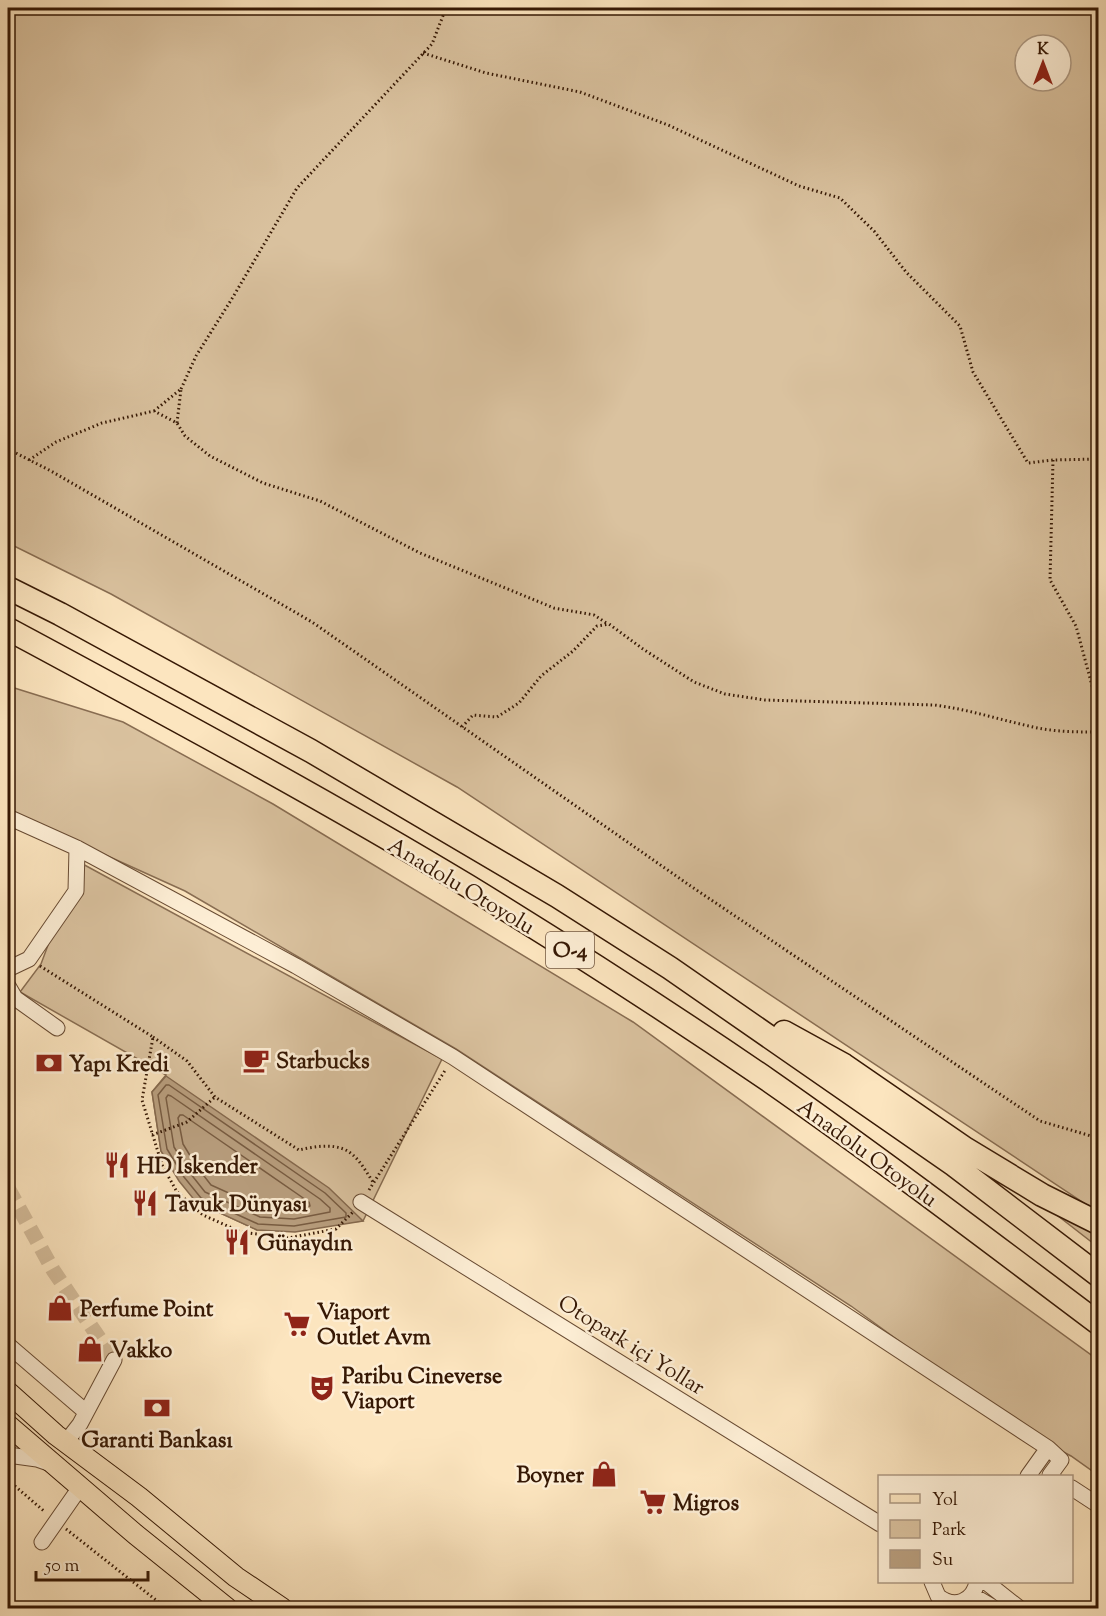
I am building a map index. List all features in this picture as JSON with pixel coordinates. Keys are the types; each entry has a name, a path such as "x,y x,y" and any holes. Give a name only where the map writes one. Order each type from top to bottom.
{"highway":[{"name":"Anadolu Otoyolu","path":"8,588 312,751 488,854 670,968 954,1165 1098,1275"},
{"name":"Anadolu Otoyolu","path":"8,630 235,752 466,885 580,957 769,1081 944,1207 1098,1323"},
{"path":"670,968 844,1065 966,1149 1042,1195 1098,1222"}],"main road":[{"path":"8,1392 66,1442 139,1497 236,1577 282,1608"},
{"path":"8,1425 144,1541 227,1608"}],"street":[{"path":"8,818 77,848 296,966 453,1057 1048,1449 1061,1460 1052,1475"},
{"path":"8,969 29,959 76,891 77,848"},
{"path":"8,986 15,998 57,1028"},
{"name":"Otopark içi Yollar","path":"361,1202 878,1523"},
{"path":"8,1345 86,1412"},
{"path":"66,1442 86,1412 114,1360"},
{"path":"1030,1475 1048,1449"},
{"path":"8,1455 37,1459 57,1466"},
{"path":"42,1542 81,1486"},
{"path":"1073,1489 1098,1504"},
{"path":"933,1583 938,1596 944,1601 966,1597 994,1608"},
{"path":"988,1583 1019,1608"}],"path":[{"path":"177,423 181,389 196,356 297,188 432,44 446,8"},
{"path":"423,54 486,73 590,95 668,125 799,186 840,198 874,231 906,272 960,326 974,372 1028,463 1098,459"},
{"path":"29,460 56,442 102,423 153,411 181,389"},
{"path":"153,411 177,423 185,436 210,456 263,483 320,501 420,553 554,608 594,615 643,650 694,682 725,694 765,700 934,705 959,708 1031,727 1098,732"},
{"path":"8,449 312,622 692,887 1040,1121 1098,1138"},
{"path":"1053,460 1050,580 1076,626 1098,708"},
{"path":"462,727 473,715 497,717 519,703 541,676 573,651 597,626 609,624"},
{"path":"29,959 187,1061 215,1097 298,1150 320,1145 335,1147 353,1154 374,1182"},
{"path":"153,1037 142,1100 162,1165 177,1192 203,1215 241,1232 288,1238 336,1229 361,1202 453,1057"},
{"path":"152,1135 187,1122 215,1097"},
{"path":"8,1480 166,1608"}],"green space":[{"path":"8,8 1098,8 1098,1208 1087,1205 457,787 111,594 8,543"},
{"path":"8,686 123,722 273,804 633,1022 1098,1360 1098,1475 1071,1456 1023,1431 851,1306 456,1049 185,891 8,811"},
{"path":"79,862 442,1059 363,1221 257,1230 196,1202 161,1151 152,1092 166,1075 20,992 41,964"},
{"path":"1040,1202 1098,1229 1098,1247"}],"water":[{"path":"166,1076 329,1188 363,1221 295,1232 257,1230 196,1202 179,1181 161,1151 152,1092"}],"tunnel":[{"path":"8,1188 53,1270 114,1360"}],"place":[{"name":"Starbucks","path":"256,1060"},
{"name":"Yapı Kredi","path":"49,1063"},
{"name":"HD İskender","path":"117,1165"},
{"name":"Tavuk Dünyası","path":"145,1203"},
{"name":"Günaydın","path":"237,1242"},
{"name":"Perfume Point","path":"60,1308"},
{"name":"Viaport Outlet Avm","path":"297,1324"},
{"name":"Vakko","path":"90,1349"},
{"name":"Paribu Cineverse Viaport","path":"322,1388"},
{"name":"Garanti Bankası","path":"157,1408"},
{"name":"Boyner","path":"604,1474"},
{"name":"Migros","path":"653,1502"}]}
